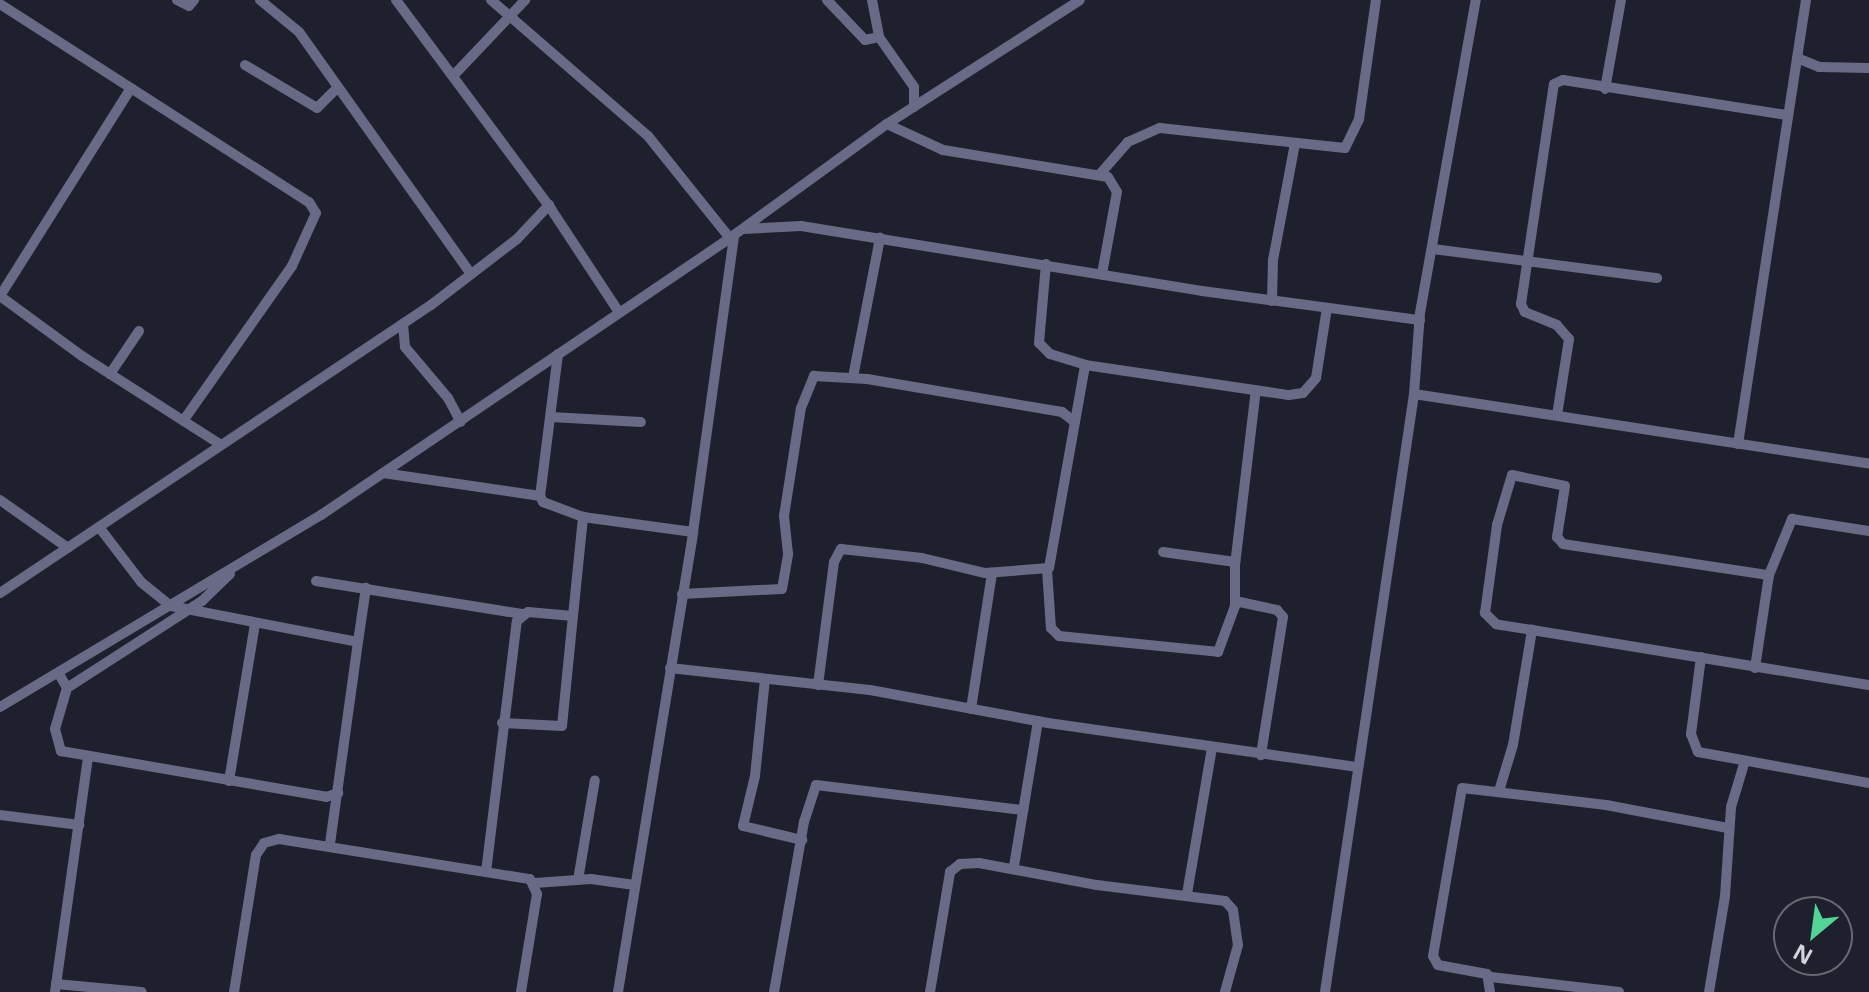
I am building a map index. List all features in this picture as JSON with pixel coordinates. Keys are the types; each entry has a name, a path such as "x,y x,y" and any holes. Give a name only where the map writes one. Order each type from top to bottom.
{"street":[{"path":"177,0 189,6 194,0"},
{"path":"260,0 290,21 471,274"},
{"path":"396,0 549,205 619,312"},
{"path":"491,0 648,136 735,234 693,532 618,992"},
{"path":"453,76 525,0"},
{"path":"827,0 865,40 879,37"},
{"path":"872,0 879,37 911,82 914,107"},
{"path":"0,707 237,566 461,422 735,234 887,124 1080,0"},
{"path":"1100,174 1128,142 1160,128 1336,149 1350,144 1359,119 1376,0"},
{"path":"1325,992 1414,394 1420,320 1476,0"},
{"path":"1605,89 1621,0"},
{"path":"1738,444 1806,0"},
{"path":"0,4 309,202 316,213 292,266 183,421"},
{"path":"1797,58 1819,67 1869,68"},
{"path":"245,65 317,108 337,88"},
{"path":"1557,415 1569,339 1557,325 1522,307 1526,261 1554,84 1563,80 1605,89 1787,115"},
{"path":"131,88 0,296 110,374 221,445"},
{"path":"887,124 943,150 1100,174 1114,181 1117,192 1102,274"},
{"path":"1272,301 1273,260 1295,144"},
{"path":"0,593 403,324 517,239 549,205"},
{"path":"735,234 782,223 1272,301 1420,320"},
{"path":"853,377 880,238"},
{"path":"1433,249 1657,278"},
{"path":"1046,264 1039,343 1050,354 1085,365 1289,395 1312,387 1327,308"},
{"path":"403,324 405,347 461,422"},
{"path":"110,374 139,331"},
{"path":"540,496 558,354"},
{"path":"1085,365 1047,570 1051,628 1059,636 1218,652 1235,601 1235,562 1256,390"},
{"path":"682,594 782,589 788,554 784,516 808,381 826,374 853,377 1062,412 1075,422"},
{"path":"1414,394 1869,464"},
{"path":"1062,412 1079,398"},
{"path":"551,417 641,422"},
{"path":"383,473 540,496 549,507 583,517 693,532"},
{"path":"1769,575 1563,544 1557,537 1565,486 1512,475 1497,525 1485,613 1496,624 1869,685"},
{"path":"0,500 68,548"},
{"path":"502,723 562,726 583,517"},
{"path":"1755,668 1769,575 1792,519 1869,531"},
{"path":"99,527 141,582 171,606 358,642"},
{"path":"818,685 834,562 841,549 992,573 1047,570"},
{"path":"1163,552 1235,562"},
{"path":"237,566 218,589 67,688 60,699 55,744 61,751 88,758 326,797 338,793"},
{"path":"971,709 992,573"},
{"path":"316,581 522,614 573,616"},
{"path":"330,845 366,588"},
{"path":"1235,601 1277,610 1283,617 1261,755"},
{"path":"486,872 510,647 522,614"},
{"path":"229,781 255,624"},
{"path":"1499,791 1507,774 1532,630"},
{"path":"1701,657 1694,745 1706,756 1869,783"},
{"path":"670,668 818,685 1212,748 1358,767"},
{"path":"59,674 67,688"},
{"path":"765,679 755,776 743,826 802,840"},
{"path":"1014,866 1038,721"},
{"path":"1187,894 1212,748"},
{"path":"88,758 56,988 142,992"},
{"path":"1709,992 1725,896 1728,828 1744,764"},
{"path":"578,880 595,780"},
{"path":"774,992 812,792 823,782 1024,810"},
{"path":"1619,992 1491,977 1438,965 1433,956 1459,792 1466,787 1499,791 1728,828"},
{"path":"326,797 336,808"},
{"path":"0,815 79,825"},
{"path":"234,992 259,848 279,839 330,845 535,883 578,880 635,885"},
{"path":"930,992 954,867 1014,866 1097,885 1225,901 1233,910 1238,945 1225,992"},
{"path":"521,992 535,883"},
{"path":"1490,992 1491,977"}]}
